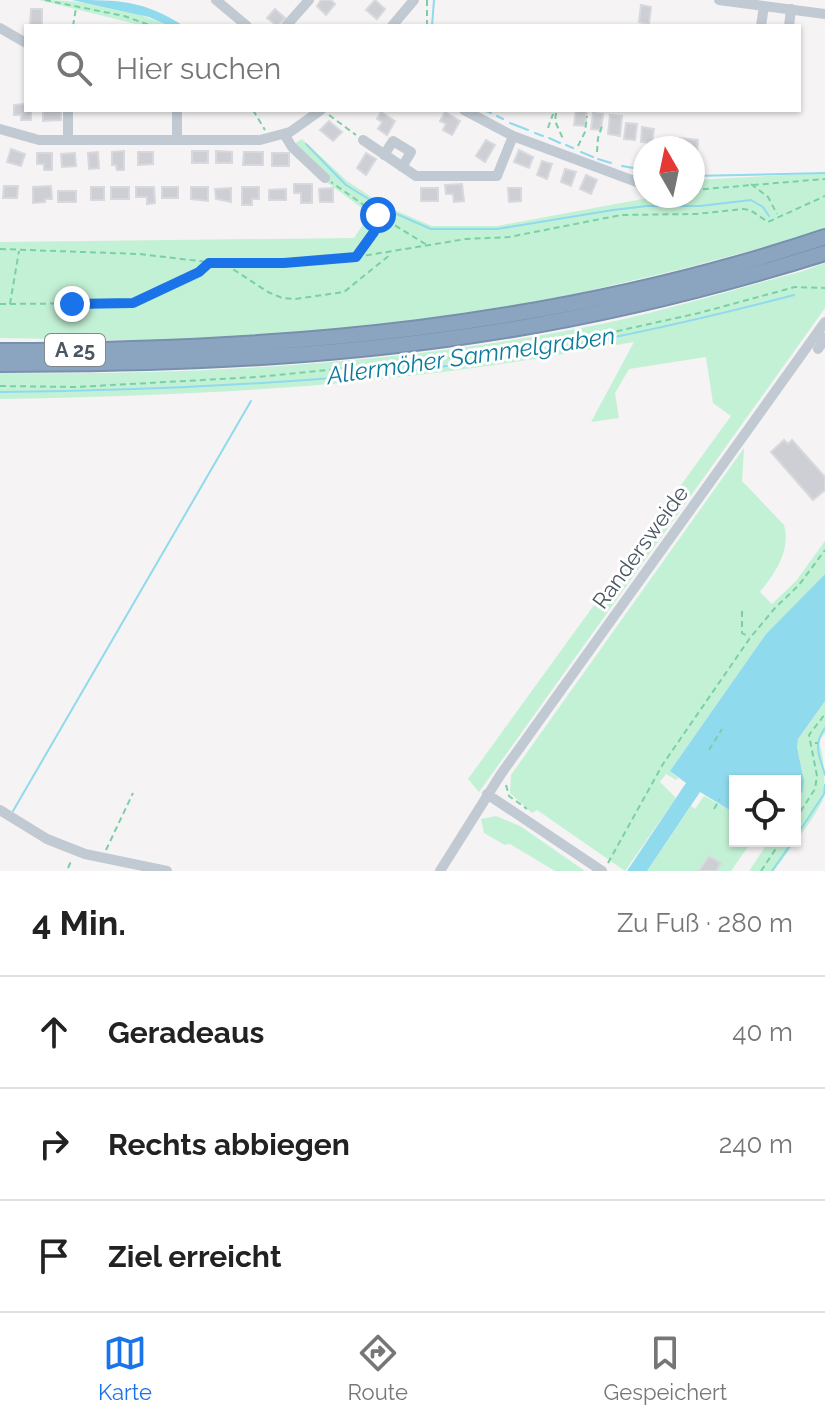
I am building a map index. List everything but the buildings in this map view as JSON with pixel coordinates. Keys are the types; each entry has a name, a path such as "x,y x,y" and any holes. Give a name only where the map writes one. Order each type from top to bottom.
{"highway":[{"name":"A 25","path":"0,351 200,347 356,337 453,325 612,296 825,237"},
{"name":"A 25","path":"0,364 201,361 357,350 455,338 583,316 693,290 825,253"}],"street":[{"path":"216,0 245,24"},
{"path":"288,24 309,0"},
{"path":"394,24 414,0"},
{"path":"719,0 825,12"},
{"path":"761,24 764,6"},
{"path":"789,24 791,9"},
{"path":"0,28 24,42"},
{"path":"68,112 68,139"},
{"path":"177,112 177,140"},
{"path":"0,129 39,140 267,139 284,134 318,112"},
{"path":"468,112 513,136 633,181"},
{"path":"284,134 292,147 325,178"},
{"path":"363,140 416,176 497,176 513,136"},
{"path":"384,155 393,141 411,152 402,167"},
{"name":"Randersweide","path":"440,871 487,794 825,322"},
{"path":"817,333 825,339 818,349"},
{"path":"487,794 602,871"},
{"path":"0,810 47,839 85,854 167,871"}],"path":[{"path":"45,0 124,16 146,24"},
{"path":"427,0 427,24"},
{"path":"73,24 77,7"},
{"path":"254,112 267,139"},
{"path":"324,112 363,140"},
{"path":"548,128 555,114 564,141"},
{"path":"578,146 585,132 587,116"},
{"path":"597,152 603,123"},
{"path":"325,178 428,245"},
{"path":"705,189 825,179"},
{"path":"750,183 768,197 778,216"},
{"path":"0,249 139,254 225,264 356,257 466,239 509,237 621,215 696,214 743,209 750,210 765,222 825,196"},
{"path":"356,257 374,232 378,215"},
{"path":"10,305 19,250"},
{"path":"225,264 268,292 295,299 344,292 392,253"},
{"path":"0,304 133,303 199,272 209,263"},
{"path":"602,871 663,764 750,638 799,585 825,550"},
{"path":"742,611 742,633 750,638"},
{"path":"801,811 815,789 817,776 809,735 825,714"},
{"path":"709,750 722,729"},
{"path":"102,857 133,793"},
{"path":"714,809 720,799"},
{"path":"761,871 777,847"}],"green space":[{"path":"39,0 106,6 164,24 136,24"},
{"path":"302,139 347,181 385,206 432,226 497,226 633,201 633,208 705,208 705,179 825,173 825,228 686,268 450,318 330,332 165,341 0,338 0,242 354,238 370,214 317,175 287,148"},
{"path":"825,263 825,308 479,792 468,779 731,416 713,403 706,357 629,369 615,393 619,418 591,422 634,342 492,365 355,382 177,394 0,399 0,373 219,369 437,351 609,322"},
{"path":"744,448 742,481 784,525 786,535 780,561 760,592 772,604 796,581 825,541 825,574 766,634 670,771 678,778 676,780 666,774 660,782 676,798 625,871 537,810 532,813 510,793 511,775"},
{"path":"825,701 825,733 819,741 824,769 824,797 801,834 804,781 798,739"},
{"path":"704,796 729,809 729,847 748,847 731,871 647,871 691,806 695,809"},
{"path":"496,816 520,826 585,871 555,871 510,844 505,845 484,833 481,819"},
{"path":"765,847 792,847 774,871 749,871"}],"water":[{"path":"72,0 130,3 156,11 181,24 165,24 149,17"},
{"path":"825,574 825,701 798,739 803,791 801,794 801,775 729,775 729,809 700,792 647,871 627,871 686,783 670,771 766,634"}],"waterway":[{"path":"432,24 434,0"},
{"path":"497,116 503,119"},
{"path":"510,123 528,130"},
{"path":"535,133 543,136"},
{"path":"549,138 560,143"},
{"path":"306,144 346,185 383,208 431,229 497,229 647,206 700,206 751,200 763,207 769,216"},
{"path":"566,145 573,148"},
{"path":"581,152 593,157"},
{"path":"598,159 611,163"},
{"path":"622,166 633,168"},
{"path":"705,176 825,173"},
{"name":"Allermöher Sammelgraben","path":"0,392 224,385 413,370 578,344 794,295"},
{"path":"13,811 251,401"},
{"path":"825,728 818,746 825,775"},
{"path":"801,829 824,794 825,785"},
{"path":"772,871 789,847"}],"route":[{"path":"72,304 133,303 199,272 209,263 284,263 356,257 374,232 378,215"}]}
